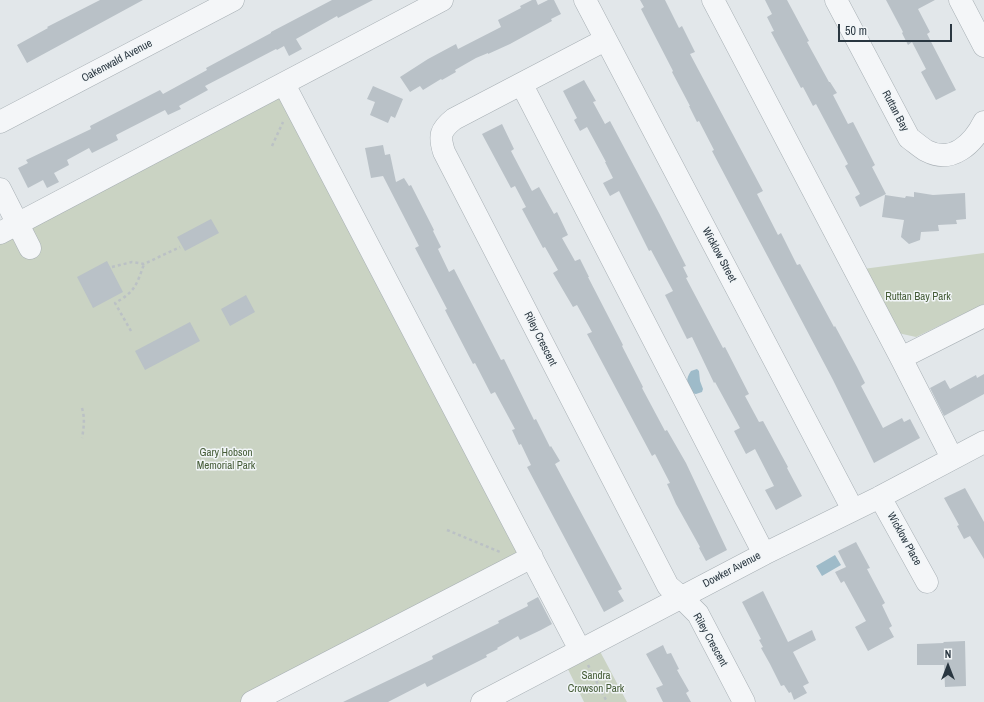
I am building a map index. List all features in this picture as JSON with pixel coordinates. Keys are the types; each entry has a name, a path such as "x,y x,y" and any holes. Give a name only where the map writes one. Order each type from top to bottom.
{"street":[{"name":"Oakenwald Avenue","path":"0,122 234,0"},
{"path":"9,228 442,0"},
{"name":"Wicklow Street","path":"585,0 854,510"},
{"path":"713,0 952,458"},
{"name":"Ruttan Bay","path":"836,0 909,138 928,151 946,156 963,149 980,130 984,122"},
{"path":"960,0 984,46"},
{"name":"Riley Crescent","path":"605,40 522,85 454,119 446,126 442,133 441,142 444,152 668,586 698,614 744,702"},
{"path":"284,84 527,559 580,650"},
{"path":"522,85 764,554"},
{"path":"0,189 9,228 30,248"},
{"path":"901,358 984,316"},
{"name":"Dowker Avenue","path":"482,702 764,554 880,497 984,442"},
{"name":"Wicklow Place","path":"880,497 927,582"},
{"path":"252,702 527,559"}],"path":[{"path":"112,267 132,262 144,264 180,247"},
{"path":"131,331 115,302 128,295 138,281 144,264"},
{"path":"82,408 85,426 82,438"},
{"path":"447,530 527,559"},
{"path":"580,650 607,702"}],"green space":[{"name":"Gary Hobson Memorial Park","path":"284,84 532,557 252,702 0,702 0,233"},
{"name":"Ruttan Bay Park","path":"984,253 984,304 916,337 898,333 863,269"},
{"name":"Sandra Crowson Park","path":"595,642 627,702 584,702 563,659"}],"water":[{"path":"697,369 699,371 703,389 702,392 696,394 691,393 687,379 691,371"},
{"path":"835,555 841,565 822,576 816,566"}],"building":[{"path":"100,0 143,0 27,63 17,45 48,28 47,27"},
{"path":"332,0 373,0 338,18 337,16 296,39 302,49 289,56 284,46 277,50 276,49 205,86 208,90 179,106 181,109 168,115 165,110 116,135 118,140 92,153 89,148 67,160 69,165 54,173 59,182 47,188 43,180 28,188 18,168 28,163 26,160 91,129 90,126 160,90 163,94 207,70 206,68"},
{"path":"532,0 536,0 538,5 548,0 554,0 561,14 551,19 552,21 510,44 476,58 455,70 456,72 423,90 420,86 410,92 400,77 428,59 456,44 458,49 501,27 498,20 521,8 520,6"},
{"path":"640,0 665,0 679,28 682,26 695,52 690,54 763,191 757,194 778,235 781,233 797,265 800,264 834,327 835,326 865,383 861,386 883,428 902,418 904,422 910,419 920,438 874,463 833,380 712,151 714,150 699,121 697,122 641,9 644,7"},
{"path":"765,0 787,0 809,41 807,42 829,82 837,93 833,95 848,124 853,122 875,165 872,167 886,194 860,207 855,197 860,194 845,166 848,164 816,104 813,106 803,87 801,88 771,32 774,31 767,17 772,14"},
{"path":"886,0 935,0 918,9 930,32 927,34 956,90 936,100 921,72 926,69 912,42 908,45 902,33 903,32"},
{"path":"584,80 596,101 593,102 605,124 610,121 659,213 686,266 683,267 688,277 686,278 723,348 725,347 749,394 745,396 759,422 763,421 802,496 776,510 765,490 774,486 755,449 746,454 734,431 740,428 715,382 714,383 692,337 687,339 665,295 673,291 651,250 649,251 619,191 610,196 603,183 613,178 587,127 580,131 574,120 577,118 563,91"},
{"path":"373,86 403,99 395,118 391,116 388,123 370,115 375,102 367,99"},
{"path":"502,124 514,149 511,151 532,191 539,187 554,214 557,212 568,235 562,238 575,261 580,259 623,345 622,346 643,387 642,388 665,431 667,430 686,463 727,550 706,561 699,548 700,547 676,504 667,484 670,483 655,454 652,456 587,334 592,332 577,305 573,307 553,273 558,270 545,247 543,248 522,209 526,207 515,186 511,188 482,134"},
{"path":"383,145 385,155 390,154 396,182 404,178 409,186 411,185 434,230 433,231 441,247 438,249 449,272 454,269 501,360 504,359 534,420 536,419 550,447 551,446 560,461 555,464 622,589 618,591 624,601 604,612 527,467 531,465 521,444 519,445 512,430 515,429 495,392 491,394 475,363 473,364 445,310 447,309 415,248 419,246 383,176 371,178 365,148"},
{"path":"914,192 933,195 965,193 966,219 956,220 957,224 938,225 939,231 921,232 920,240 909,244 901,237 904,220 882,217 885,195 905,198 906,196 914,197"},
{"path":"211,219 219,233 185,251 177,237"},
{"path":"107,261 123,292 93,308 77,277"},
{"path":"246,295 255,312 230,326 221,309"},
{"path":"190,322 200,341 145,370 135,351"},
{"path":"984,374 984,394 944,416 930,388 945,380 950,389 976,375 977,378"},
{"path":"965,488 984,522 984,559 970,536 964,539 957,526 959,525 944,498"},
{"path":"856,542 870,568 867,569 885,603 882,605 892,626 889,628 894,637 868,651 855,627 866,621 844,581 841,583 835,572 846,567 838,551"},
{"path":"763,591 788,642 812,630 816,640 793,652 809,683 803,686 807,693 794,700 791,692 789,693 784,685 781,686 761,648 763,647 759,640 761,639 742,602"},
{"path":"538,597 552,624 541,630 520,640 518,636 486,655 487,657 427,687 425,683 388,702 343,702 433,659 432,656 499,623 498,621 528,606 527,603"},
{"path":"965,641 966,686 945,687 944,665 917,665 917,644"},
{"path":"663,645 667,654 671,653 679,669 677,670 689,691 686,693 691,702 663,702 656,688 663,685 646,654"}]}
